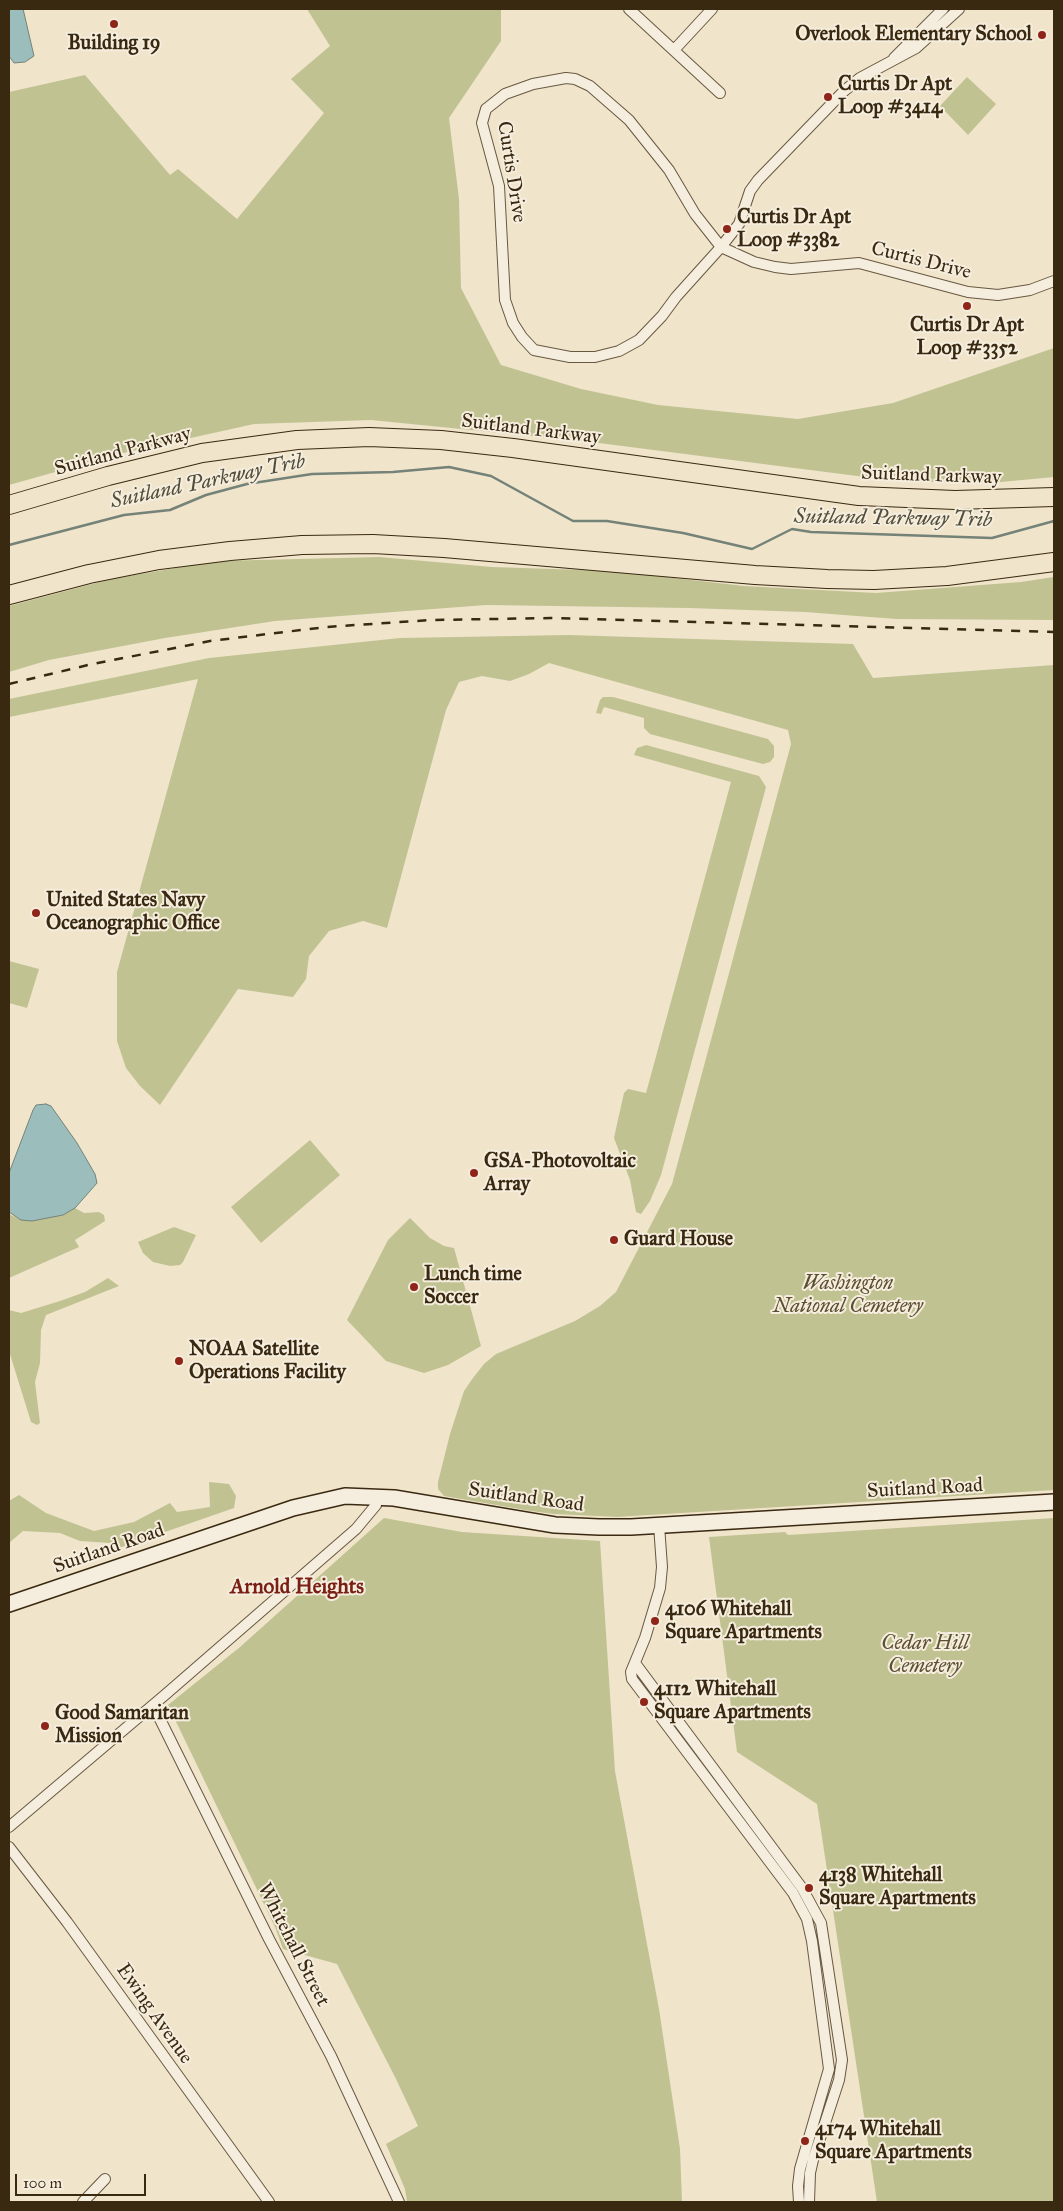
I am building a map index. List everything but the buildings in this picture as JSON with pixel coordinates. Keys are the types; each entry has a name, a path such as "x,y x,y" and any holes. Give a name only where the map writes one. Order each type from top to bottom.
{"highway":[{"name":"Suitland Parkway","path":"9,506 116,474 202,453 297,440 370,437 441,440 513,448 859,496 955,500 1054,497"},
{"path":"9,595 89,574 152,561 230,550 302,545 381,545 444,548 755,575 827,579 874,580 947,576 1054,562"}],"main road":[{"name":"Suitland Road","path":"9,1604 294,1508 345,1496 377,1496 555,1525 599,1527 1054,1502"}],"street":[{"path":"629,9 720,93"},
{"path":"674,50 712,9"},
{"name":"Curtis Drive","path":"892,60 943,9"},
{"name":"Curtis Drive","path":"959,9 916,48 860,78 758,180 750,191 739,224 721,247 676,297 662,316 639,340 619,351 595,358 570,357 534,350 522,337 505,300 499,186 482,124 486,109 496,100 518,89 556,79 575,79 590,86 615,106 635,127 669,170 695,214 721,247 754,262 791,269 859,263 968,292 998,295 1022,292 1054,280"},
{"path":"9,1826 153,1705 356,1529 376,1505 377,1496"},
{"path":"660,1525 662,1568 660,1588 645,1638 631,1672 632,1679 793,1893 801,1906 810,1929 829,2069 800,2170 799,2202"},
{"path":"635,1663 802,1888 821,1924 842,2060 839,2080 813,2160 810,2178 810,2202"},
{"name":"Whitehall Street","path":"153,1705 269,1940 331,2056 399,2202"},
{"name":"Ewing Avenue","path":"9,1847 72,1929 269,2202"},
{"path":"84,2202 105,2179"}],"green space":[{"path":"307,9 501,9 501,41 449,118 459,199 461,288 501,365 581,389 658,405 798,419 893,403 1054,348 1054,477 1001,482 904,482 591,442 371,420 254,424 123,453 9,485 9,92 85,75 170,175 178,169 237,219 324,113 291,79 330,46"},
{"path":"967,77 996,104 968,135 940,106"},
{"path":"379,557 492,567 614,571 744,586 876,593 1021,582 1054,577 1054,620 896,619 805,612 689,608 486,605 275,621 165,638 49,660 9,672 9,606 111,579 217,561"},
{"name":"Washington National Cemetery","path":"569,635 853,644 873,678 1054,665 1054,1490 617,1517 531,1511 444,1496 438,1489 450,1434 464,1391 473,1378 484,1364 496,1354 575,1321 600,1306 616,1292 672,1184 791,744 788,730 549,663 529,674 510,681 482,676 459,682 446,710 387,928 363,921 329,931 309,956 306,979 293,997 238,989 160,1105 140,1086 126,1068 117,1041 117,972 198,679 9,717 9,699 209,658 400,638"},
{"path":"603,697 613,697 768,739 774,746 774,757 770,762 763,764 650,734 644,728 644,718 604,707 601,714 596,713 600,700"},
{"path":"646,745 759,776 766,787 661,1175 650,1201 641,1214 636,1212 630,1180 614,1138 624,1093 628,1089 646,1093 731,782 634,755 637,748"},
{"path":"9,961 39,969 27,1008 9,1003"},
{"path":"310,1140 340,1175 261,1243 231,1207"},
{"path":"75,1208 84,1213 99,1212 104,1215 105,1221 75,1240 79,1247 9,1278 9,1214 21,1220 63,1215"},
{"name":"Lunch time Soccer","path":"410,1218 430,1238 444,1246 454,1248 481,1346 448,1365 424,1373 386,1361 347,1320 388,1240"},
{"path":"174,1227 196,1235 183,1262 180,1265 170,1266 153,1262 143,1253 138,1242"},
{"path":"108,1278 119,1286 46,1315 41,1330 40,1363 35,1382 40,1423 37,1425 31,1422 9,1351 9,1310 21,1313 60,1301 85,1292"},
{"path":"209,1482 229,1484 236,1496 234,1508 119,1548 110,1543 80,1541 60,1533 23,1531 9,1543 9,1501 19,1495 46,1513 94,1531 134,1522 170,1503 177,1512 210,1507"},
{"path":"384,1518 462,1532 600,1541 615,1771 659,2009 680,2149 682,2202 407,2202 405,2189 386,2144 418,2126 396,2079 337,1964 283,1949 275,1927 168,1705 240,1647"},
{"name":"Cedar Hill Cemetery","path":"1054,1518 1054,2202 877,2202 817,1804 737,1752 709,1537 785,1532 788,1535"}],"water":[{"path":"9,9 23,9 34,56 25,62 14,63 9,56"},
{"path":"46,1104 51,1106 77,1143 95,1174 97,1183 75,1208 63,1215 32,1221 21,1220 9,1212 9,1173 33,1110 36,1105"}],"waterway":[{"name":"Suitland Parkway Trib","path":"9,545 124,515 170,510 206,495 247,484 312,474 393,472 449,467 491,476 573,521 607,521 683,533 752,549 792,529 811,532 992,538 1054,521"}],"railway":[{"path":"9,684 88,665 210,641 326,627 431,620 551,618 1054,632"}],"place":[{"name":"Building 19","path":"114,24"},
{"name":"Overlook Elementary School","path":"1042,35"},
{"name":"Curtis Dr Apt Loop #3414","path":"828,97"},
{"name":"Curtis Dr Apt Loop #3382","path":"727,229"},
{"name":"Curtis Dr Apt Loop #3352","path":"967,306"},
{"name":"United States Navy Oceanographic Office","path":"36,913"},
{"name":"GSA-Photovoltaic Array","path":"474,1173"},
{"name":"Guard House","path":"614,1240"},
{"name":"Lunch time Soccer","path":"414,1287"},
{"name":"NOAA Satellite Operations Facility","path":"179,1361"},
{"name":"4106 Whitehall Square Apartments","path":"655,1621"},
{"name":"4112 Whitehall Square Apartments","path":"644,1702"},
{"name":"Good Samaritan Mission","path":"45,1726"},
{"name":"4138 Whitehall Square Apartments","path":"809,1888"},
{"name":"4174 Whitehall Square Apartments","path":"805,2141"}],"district":[{"name":"Arnold Heights","path":"297,1588"}]}
